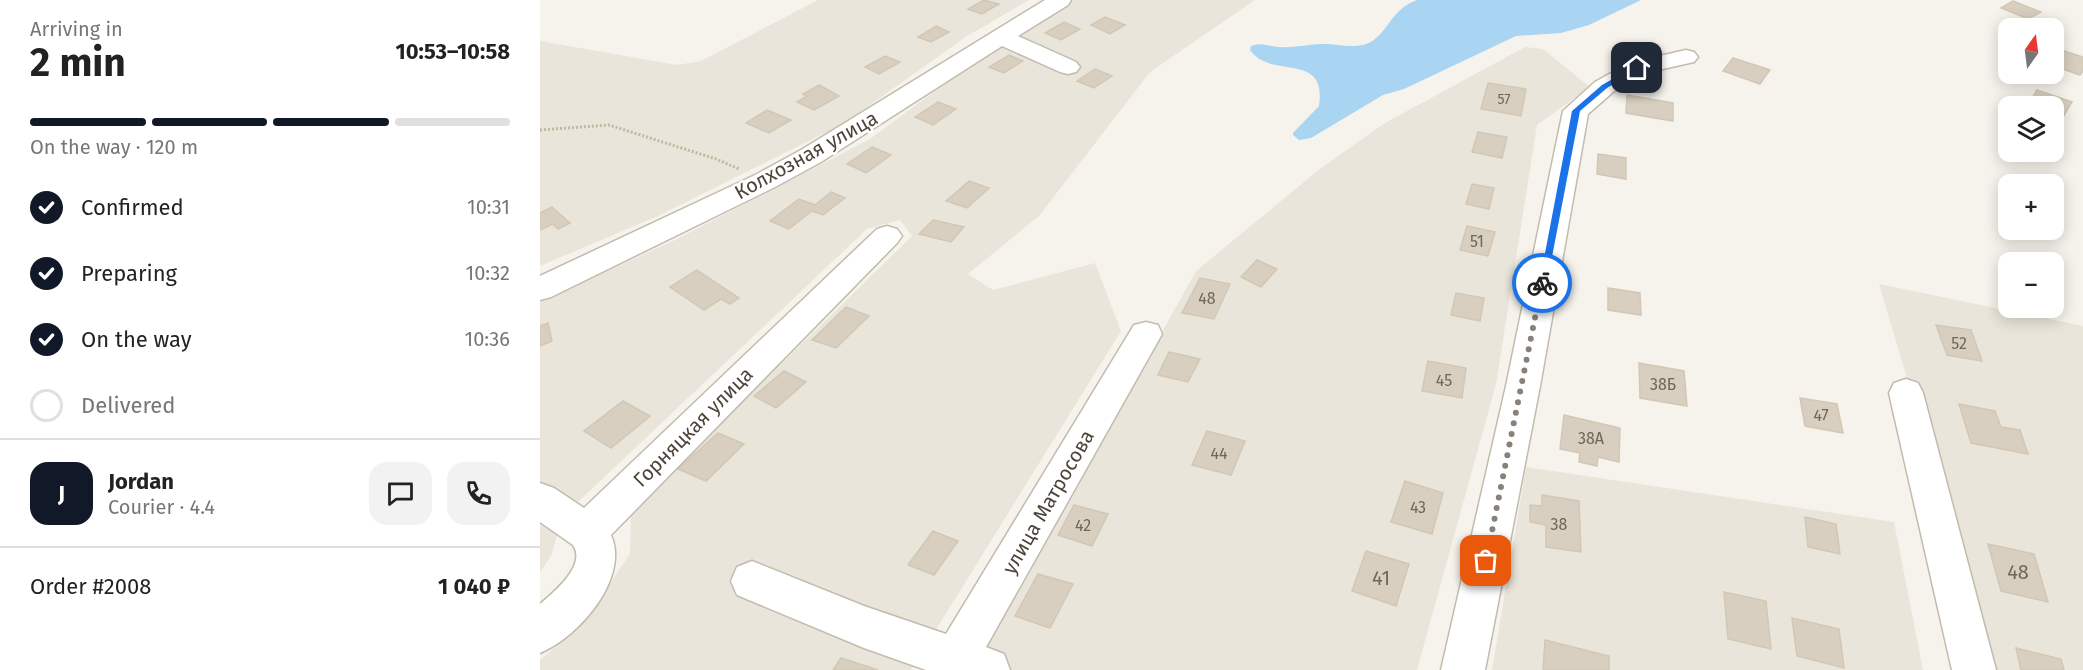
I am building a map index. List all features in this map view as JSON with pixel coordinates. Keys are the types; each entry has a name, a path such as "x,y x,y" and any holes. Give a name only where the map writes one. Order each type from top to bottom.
{"street":[{"name":"Колхозная улица","path":"540,289 765,181 811,156 1060,0"},
{"path":"1002,38 1068,68"},
{"path":"1463,670 1521,397 1576,111 1604,87 1637,68 1686,57"},
{"name":"Горняцкая улица","path":"587,532 887,236"},
{"name":"улица Матросова","path":"964,667 1146,334"},
{"path":"1906,393 1974,670"},
{"path":"540,500 587,532 597,549 594,568 583,592 562,614 540,632"},
{"path":"752,581 964,667"}],"path":[{"path":"540,130 609,125 716,159 765,181"}],"shaded area":[{"path":"818,0 1029,0 967,36 843,124 658,216 540,266 540,41 677,65 701,61"},
{"path":"1073,0 1255,0 1150,72 1039,216 968,274 993,290 1095,263 1121,331 911,670 540,670 540,660 558,645 596,604 630,554 631,511 912,236 900,220 867,229 562,517 551,556 540,572 540,302 679,238 870,139 996,46"},
{"path":"1525,47 1543,49 1590,87 1537,125 1496,384 1417,670 973,670 1196,271 1321,168 1385,123"},
{"path":"1879,284 1998,308 1998,318 2044,318 2083,326 2083,670 1994,670"},
{"path":"1526,467 1894,522 1923,670 1492,670"}],"water":[{"path":"1417,0 1641,0 1589,25 1561,33 1516,36 1404,89 1383,95 1311,138 1299,140 1293,135 1319,106 1319,89 1315,78 1306,72 1271,64 1260,59 1250,50 1251,46 1261,44 1288,47 1366,44 1379,35 1401,10"}],"building":[{"path":"984,0 999,4 982,14 968,9"},
{"path":"2013,1 2041,12 2026,18 2001,8"},
{"path":"1105,17 1125,25 1110,34 1091,25"},
{"path":"1064,22 1080,29 1061,40 1045,33"},
{"path":"936,26 949,32 931,42 918,37"},
{"path":"2064,51 2083,57 2083,71 2080,75 2064,69"},
{"path":"1009,55 1023,61 1004,73 989,67"},
{"path":"885,56 900,62 879,74 865,67"},
{"path":"1733,58 1770,70 1760,84 1723,71"},
{"path":"1095,69 1112,76 1094,88 1077,81"},
{"path":"1488,83 1526,89 1521,116 1481,109"},
{"path":"819,85 839,96 814,110 797,102 807,96 803,94"},
{"path":"2037,90 2054,96 2033,96"},
{"path":"1627,95 1673,103 1673,121 1626,113"},
{"path":"2064,99 2072,102 2064,115"},
{"path":"938,102 956,109 933,125 915,117"},
{"path":"767,110 791,120 769,133 746,123"},
{"path":"1478,132 1507,137 1502,158 1472,152"},
{"path":"872,147 891,155 866,173 847,164"},
{"path":"1598,154 1626,158 1626,179 1597,174"},
{"path":"969,181 989,188 967,208 946,201"},
{"path":"1472,184 1494,188 1489,209 1466,204"},
{"path":"831,192 845,198 823,215 812,211 789,229 770,221 799,199 815,205"},
{"path":"552,207 570,223 558,229 553,224 540,230 540,213"},
{"path":"933,220 964,227 951,242 919,234"},
{"path":"1467,226 1495,232 1488,256 1460,250"},
{"path":"1257,260 1277,269 1261,287 1241,277"},
{"path":"697,270 739,298 730,304 721,299 704,310 670,287"},
{"path":"1200,278 1230,284 1214,319 1182,313"},
{"path":"1608,288 1640,293 1641,315 1608,310"},
{"path":"1456,293 1484,298 1480,321 1451,315"},
{"path":"846,307 869,316 836,348 812,340"},
{"path":"548,323 552,341 540,346 540,326"},
{"path":"1936,325 1971,330 1982,361 1947,355"},
{"path":"1169,352 1200,359 1188,382 1158,375"},
{"path":"1428,361 1466,368 1462,398 1422,391"},
{"path":"1639,363 1684,371 1687,406 1640,398"},
{"path":"784,371 806,382 776,408 754,396"},
{"path":"1800,398 1837,404 1843,433 1805,426"},
{"path":"623,401 650,416 611,448 584,431"},
{"path":"1959,404 1995,411 2001,427 2020,430 2028,454 1971,443"},
{"path":"1564,415 1620,428 1619,462 1598,457 1597,466 1579,462 1580,453 1560,449"},
{"path":"1207,431 1245,441 1231,475 1192,465"},
{"path":"718,433 744,444 706,481 678,469"},
{"path":"1405,481 1443,493 1432,534 1391,522"},
{"path":"1542,495 1579,501 1581,552 1546,547 1546,525 1530,522 1530,505 1542,506"},
{"path":"1074,505 1108,514 1092,546 1058,535"},
{"path":"1805,517 1836,524 1840,554 1808,547"},
{"path":"933,531 958,541 934,575 908,565"},
{"path":"1988,544 2034,554 2048,602 2001,591"},
{"path":"1366,551 1409,564 1396,606 1352,591"},
{"path":"1038,574 1073,584 1050,628 1015,616"},
{"path":"1724,592 1766,601 1771,649 1728,639"},
{"path":"1792,618 1839,629 1844,668 1797,656"},
{"path":"1545,640 1609,656 1609,670 1543,670"},
{"path":"2016,648 2061,659 2064,670 2021,670"},
{"path":"841,658 878,670 833,670"}],"way so far":[{"path":"1486,561 1542,283"}],"route":[{"path":"1542,283 1576,111 1604,87 1637,68"}]}
